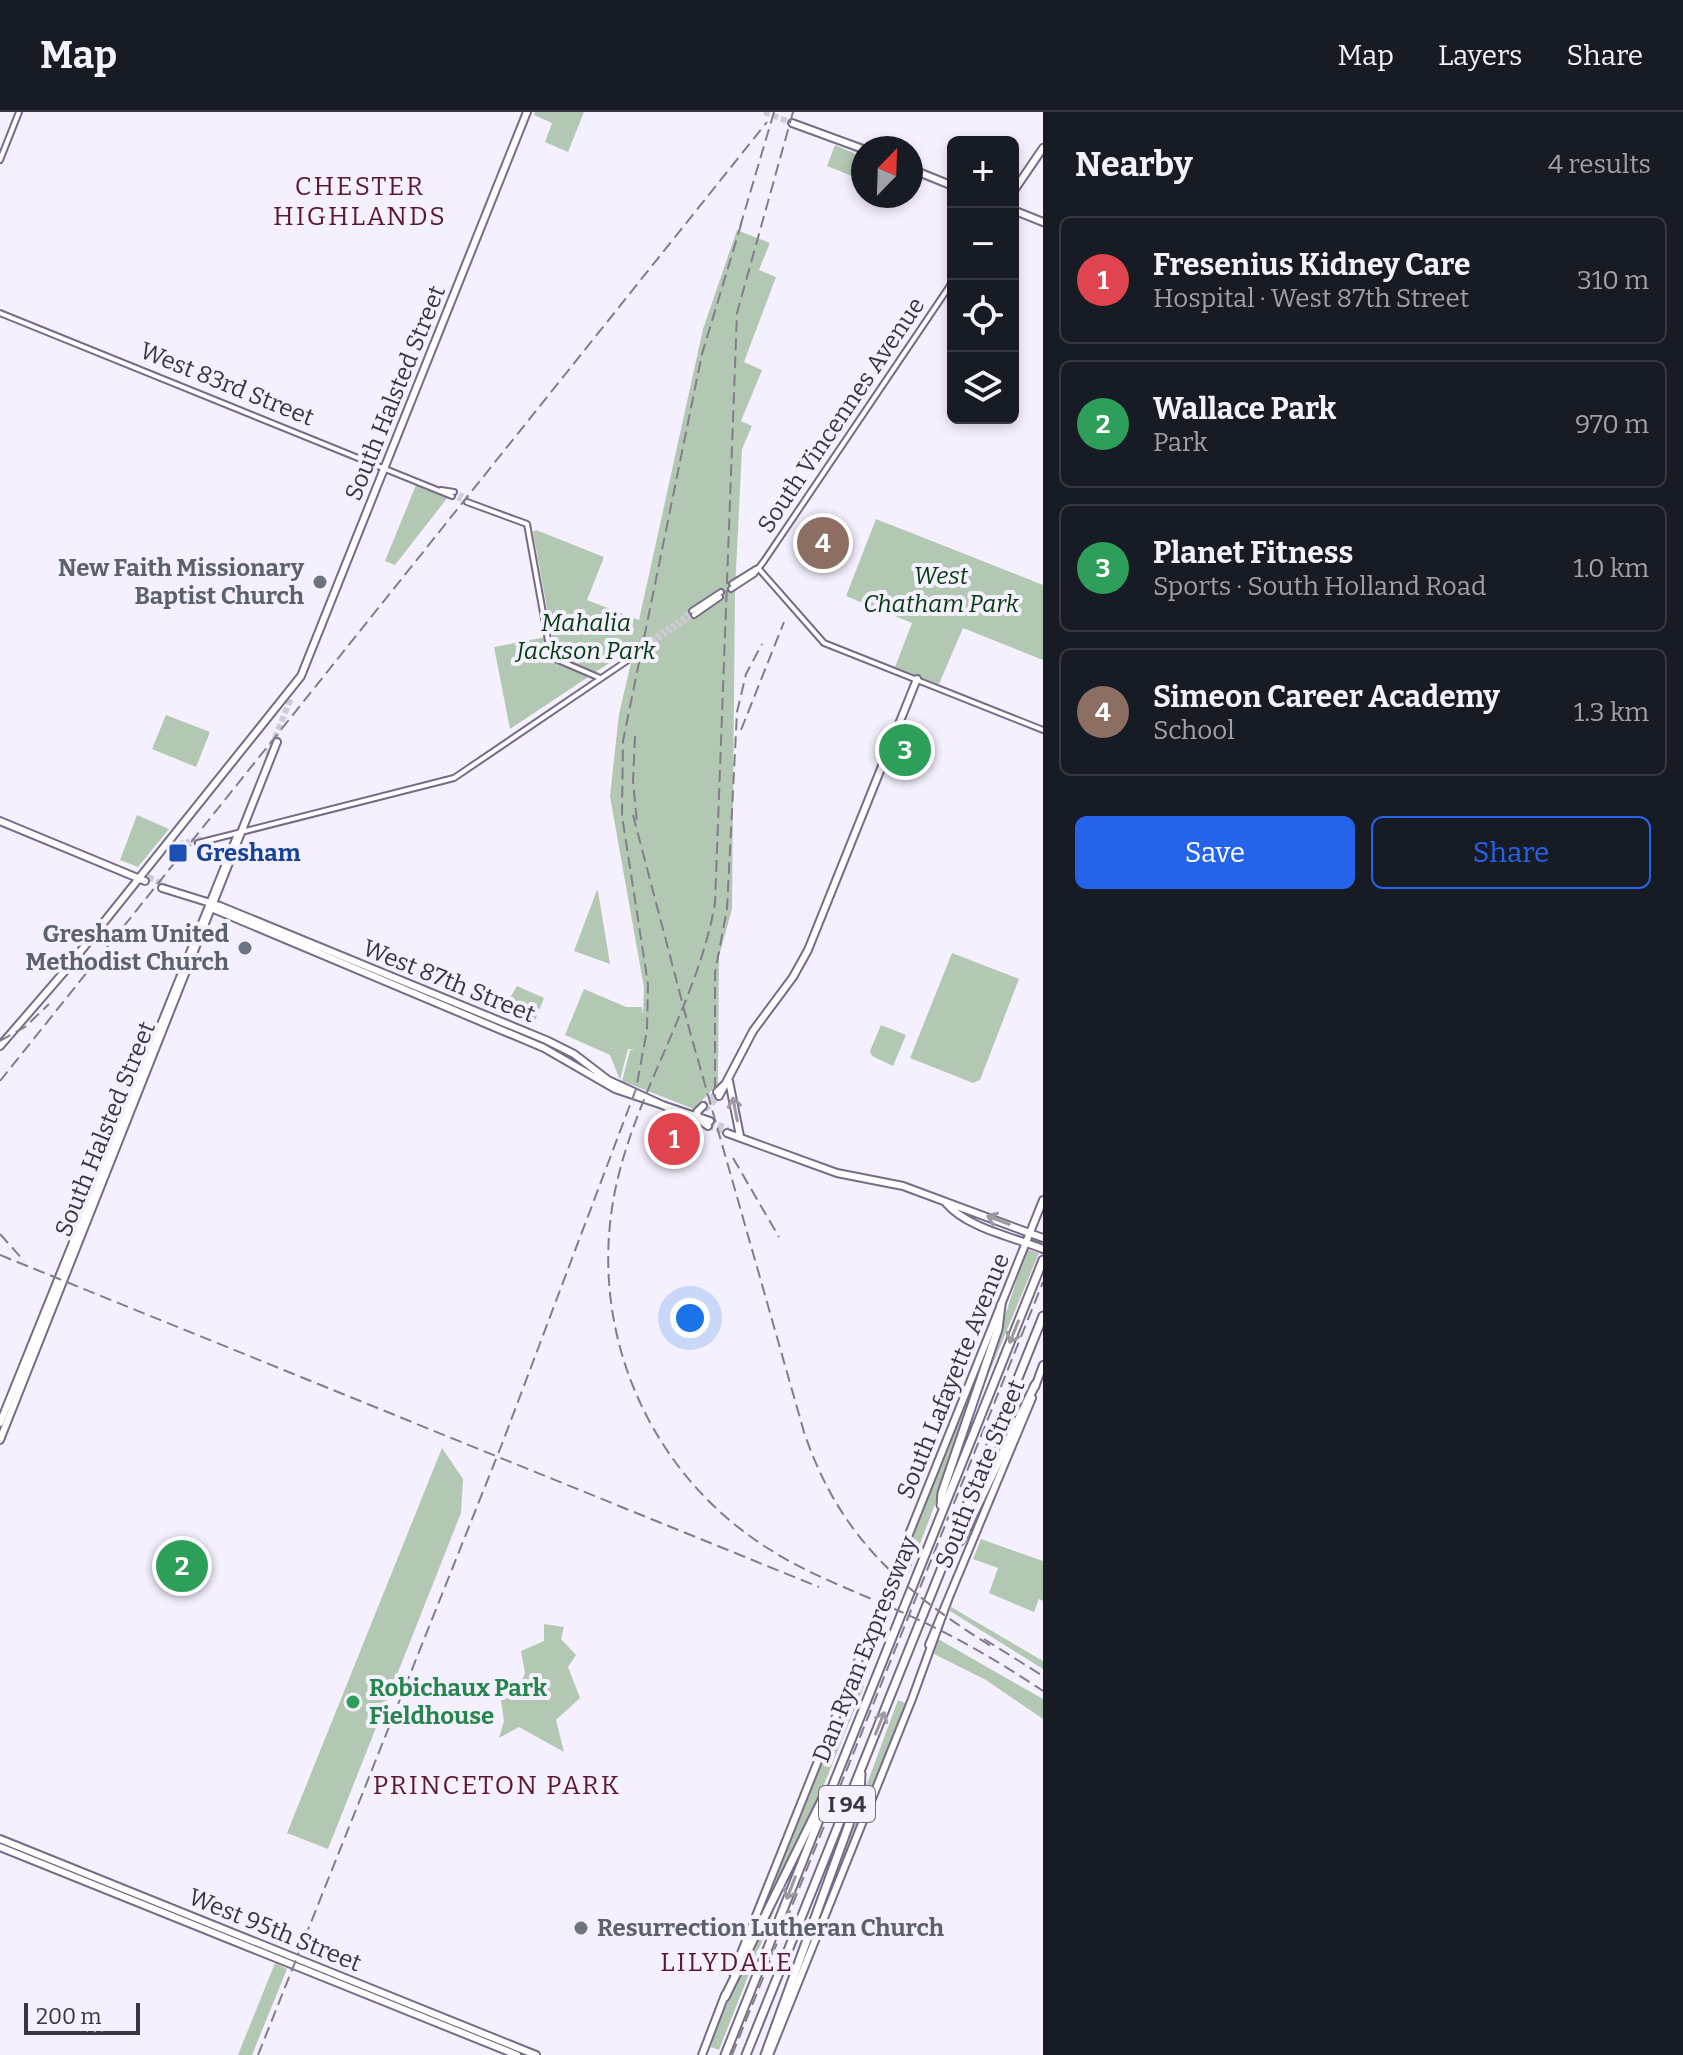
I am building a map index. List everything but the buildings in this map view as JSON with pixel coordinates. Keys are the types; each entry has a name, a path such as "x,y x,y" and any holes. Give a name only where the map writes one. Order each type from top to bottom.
{"highway":[{"name":"Dan Ryan Expressway","path":"725,2055 1043,1260"},
{"path":"941,1513 942,1493 998,1329 1001,1305"},
{"name":"Dan Ryan Expressway","path":"746,2055 1043,1316"},
{"path":"948,1552 961,1540 1035,1385"},
{"path":"767,2055 860,1794 862,1767"},
{"path":"725,1997 815,1810 829,1790"}],"main road":[{"name":"South Halsted Street","path":"144,878 216,782 293,692 301,676 527,112"},
{"path":"795,122 851,144"},
{"path":"1019,183 1043,148"},
{"path":"923,174 947,184"},
{"path":"1019,212 1043,222"},
{"path":"718,1094 729,1081 753,1031 793,977 808,950 917,679"},
{"name":"South Halsted Street","path":"0,1440 268,758 277,742"},
{"path":"0,821 144,878 0,1049"},
{"name":"West 87th Street","path":"164,886 563,1048 608,1080 709,1124"},
{"name":"South Halsted Street","path":"0,1423 211,907"},
{"path":"729,1081 740,1136"},
{"path":"698,1119 704,1108"},
{"path":"728,1131 828,1171 885,1181 1043,1238"},
{"name":"South Lafayette Avenue","path":"702,2055 1043,1200"},
{"path":"946,1203 953,1212 1042,1248"},
{"name":"South State Street","path":"767,2055 910,1704 929,1638 978,1533 1043,1365"},
{"name":"West 95th Street","path":"0,1839 514,2052"},
{"name":"West 95th Street","path":"0,1847 514,2052 536,2055"}],"street":[{"path":"0,160 19,112"},
{"name":"South Vincennes Avenue","path":"732,587 758,568 947,290"},
{"name":"West 83rd Street","path":"0,313 453,494"},
{"path":"468,500 527,524 551,657 600,678"},
{"path":"758,568 819,640 1043,730"},
{"path":"693,613 720,594"},
{"path":"200,840 454,778 635,653"},
{"path":"167,848 174,844"}],"green space":[{"path":"535,112 584,112 568,152 545,142 552,123 534,115"},
{"path":"835,145 851,152 851,176 827,166"},
{"name":"Mahalia Jackson Park","path":"737,230 770,243 759,270 776,277 744,362 762,370 741,421 752,426 742,449 735,591 732,909 719,956 718,1084 694,1109 622,1081 630,1050 635,1049 628,1049 620,1080 610,1055 565,1035 584,989 626,1007 642,1007 643,1015 644,988 610,796 619,714 635,646 510,729 494,647 552,636 533,532 536,530 604,557 587,600 639,620 703,329"},
{"path":"416,485 448,497 395,565 385,561"},
{"name":"West Chatham Park","path":"876,519 1043,585 1043,660 963,628 939,684 895,667 912,623 846,596"},
{"path":"166,715 210,732 196,767 152,749"},
{"path":"137,815 169,829 138,867 120,860"},
{"path":"598,891 610,964 574,951"},
{"path":"952,953 1019,979 980,1080 973,1083 910,1058"},
{"path":"517,986 544,998 534,1023 502,1011"},
{"path":"881,1025 906,1035 893,1066 872,1056 870,1051"},
{"path":"1026,1251 1039,1253 977,1402"},
{"path":"987,1350 963,1430 909,1573 903,1562"},
{"path":"442,1448 463,1479 461,1513 328,1849 287,1833"},
{"path":"182,1536 203,1544 182,1595 161,1587"},
{"path":"981,1539 1043,1561 1043,1601 1039,1599 1034,1612 989,1593 998,1568 973,1559"},
{"path":"951,1607 1043,1661 1043,1669 950,1611"},
{"path":"544,1624 564,1627 561,1639 576,1655 568,1667 580,1698 556,1720 564,1752 519,1727 499,1738 504,1721 500,1694 521,1683 525,1673 521,1651 544,1641"},
{"path":"938,1639 1043,1699 1043,1719 986,1680 934,1654"},
{"path":"854,1683 864,1686 823,1787 745,1954"},
{"path":"898,1700 907,1704 782,2014"},
{"path":"790,1870 719,2050 711,2047 713,2034"},
{"path":"275,1963 287,1969 252,2055 238,2055"}],"tunnel":[{"path":"764,112 792,123"},
{"path":"454,492 469,498"},
{"path":"452,496 467,502"},
{"path":"636,650 692,611"},
{"path":"634,656 694,615"},
{"path":"268,755 291,698"},
{"path":"174,844 202,838"},
{"path":"170,849 198,843"},
{"path":"148,877 165,885"},
{"path":"703,1106 717,1092"},
{"path":"705,1110 719,1096"},
{"path":"710,1121 728,1129"},
{"path":"708,1126 727,1133"}],"railway":[{"path":"740,227 774,112"},
{"path":"793,112 737,313 715,903 696,974 639,1112 617,1182 609,1235 610,1288 618,1340 634,1390 658,1436 689,1479 726,1517 785,1559 941,1631 1043,1691"},
{"path":"0,1081 767,122"},
{"path":"258,2055 502,1444 636,1089 647,1030 648,984 622,816 623,741 702,354 743,218"},
{"path":"741,730 784,622"},
{"path":"715,1089 715,973 727,909 737,712 746,674 762,644"},
{"path":"635,736 633,781 637,823"},
{"path":"633,815 690,1032 804,1432 818,1469 855,1531 877,1557 929,1604 991,1646"},
{"path":"0,1041 25,1027 49,1004"},
{"path":"733,1158 779,1237"},
{"path":"0,1234 24,1261"},
{"path":"0,1255 819,1587"},
{"path":"732,2055 1043,1282"},
{"path":"984,1639 1043,1676"}],"place":[{"name":"Simeon Career Academy","path":"823,543"},
{"name":"New Faith Missionary Baptist Church","path":"320,582"},
{"name":"Planet Fitness","path":"905,750"},
{"name":"Gresham","path":"178,853"},
{"name":"Gresham United Methodist Church","path":"245,948"},
{"name":"Fresenius Kidney Care","path":"674,1139"},
{"name":"Wallace Park","path":"182,1566"},
{"name":"Robichaux Park Fieldhouse","path":"353,1702"},
{"name":"Resurrection Lutheran Church","path":"581,1928"}],"district":[{"name":"CHESTER HIGHLANDS","path":"360,201"},
{"name":"PRINCETON PARK","path":"497,1785"},
{"name":"LILYDALE","path":"727,1962"}]}
